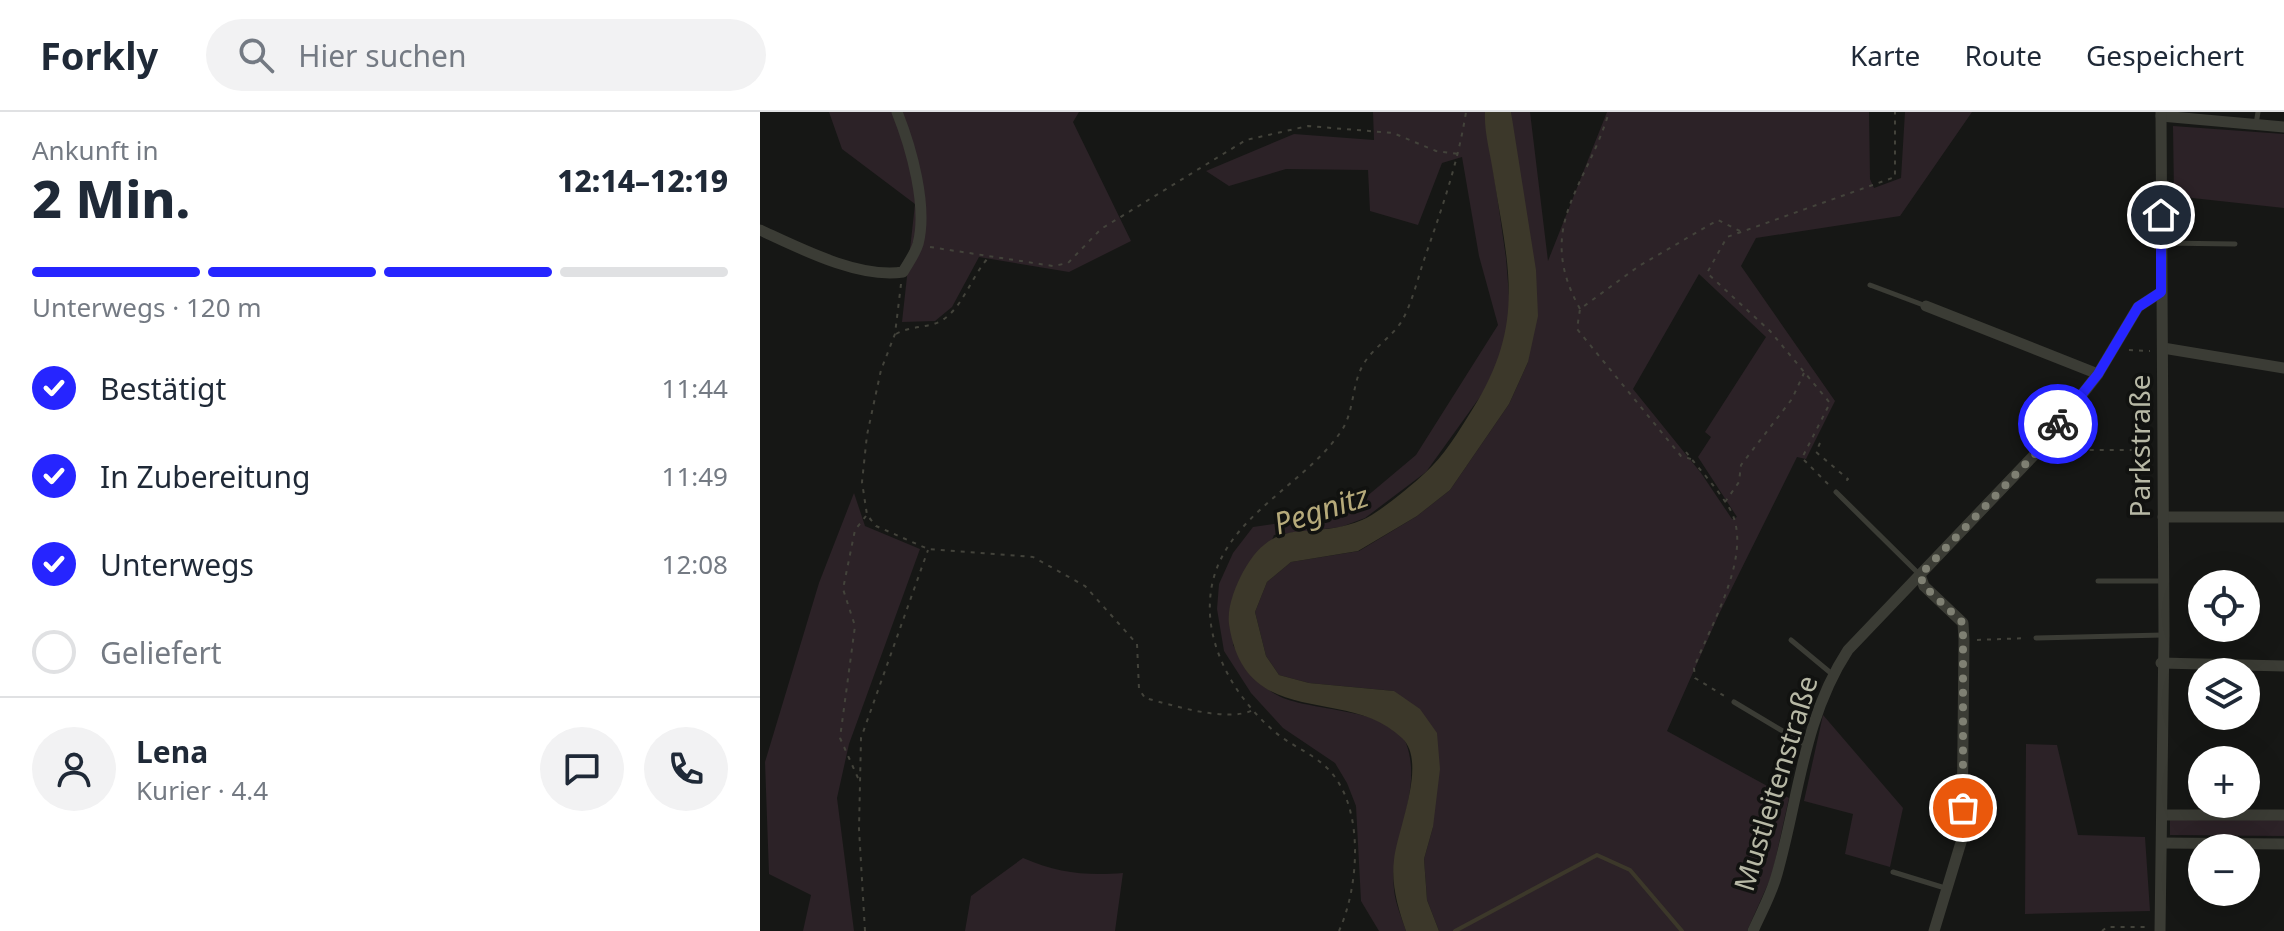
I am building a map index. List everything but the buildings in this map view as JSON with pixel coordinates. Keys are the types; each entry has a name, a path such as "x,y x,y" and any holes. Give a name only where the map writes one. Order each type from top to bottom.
{"street":[{"path":"760,230 818,257 889,274 903,272 917,248 921,229 912,150 897,112"},
{"path":"2161,114 2257,118 2284,127"},
{"name":"Parkstraße","path":"2160,929 2161,663 2164,635 2161,114"},
{"name":"Mustleitenstraße","path":"1753,931 1777,877 1806,745 1832,674 1848,650 2038,451 2098,374 2138,307 2161,292"},
{"path":"1926,306 2098,374"},
{"path":"2163,350 2284,368"},
{"path":"2163,517 2284,517"},
{"path":"1920,575 1924,586 1963,623 1964,640 1962,839 1934,931"},
{"path":"2161,663 2284,666"},
{"path":"2162,815 2284,815"},
{"path":"2162,843 2284,844"}],"lane":[{"path":"2161,243 2235,244"},
{"path":"1870,285 1926,306"},
{"path":"1836,492 1920,575"},
{"path":"2098,581 2163,581"},
{"path":"2036,638 2164,635"},
{"path":"1791,640 1832,674"},
{"path":"1734,702 1806,745"},
{"path":"1893,872 1945,889"}],"path":[{"path":"1339,931 1352,901 1354,853 1346,799 1329,770 1275,732 1254,710 1226,670 1213,642 1210,610 1213,583 1229,547 1256,512 1329,446 1346,423 1363,365 1395,331 1406,312 1448,197 1466,112"},
{"path":"1609,112 1598,149 1566,211 1559,236 1563,270 1580,309 1577,329 1681,456 1691,459"},
{"path":"1820,443 1816,452 1848,479 1836,492 1802,458 1830,403 1770,331 1707,273 1727,237 1895,177 1895,112"},
{"path":"917,248 948,248 1053,266 1068,263 1101,229 1208,162 1246,140 1294,127 1393,133 1436,151 1459,154"},
{"path":"1580,309 1639,266 1718,220 1741,231"},
{"path":"895,334 922,324 937,324 948,316 990,256"},
{"path":"903,272 895,334 881,370 867,435 862,482 867,515 876,526 928,549 1033,557 1085,586 1137,644 1141,695 1192,711 1244,715 1254,710"},
{"path":"2123,349 2163,350"},
{"path":"1725,502 1739,482 1741,465 1792,399 1804,372"},
{"path":"2064,438 2076,450 2163,450"},
{"path":"1686,452 1725,502 1738,532 1736,560 1694,668 1695,678 1734,702"},
{"path":"859,780 853,760 840,738 855,626 843,589 855,530 867,515"},
{"path":"865,931 859,780 861,738 928,549"},
{"path":"1964,640 2036,638"},
{"path":"2102,931 2107,927 2160,929"}],"shaded area":[{"path":"829,112 1079,112 1073,122 1131,241 1069,272 979,257 952,307 935,321 902,322 915,204 842,149"},
{"path":"1373,112 1485,112 1510,308 1504,350 1485,390 1426,472 1365,518 1341,527 1274,535 1233,645 1257,679 1277,695 1367,716 1398,731 1406,743 1411,779 1396,854 1394,889 1406,931 1379,931 1361,901 1356,806 1347,783 1335,763 1283,728 1251,693 1224,651 1217,609 1219,584 1233,553 1253,527 1347,513 1416,455 1498,325 1479,256 1462,157 1442,163 1418,225 1370,211 1368,170 1286,169 1229,186 1206,171 1294,134 1374,140"},
{"path":"1485,112 1511,112 1536,270 1538,316 1528,362 1509,404 1450,490 1417,516 1358,551 1291,562 1267,582 1255,612 1266,656 1279,675 1309,683 1394,691 1420,709 1437,733 1440,769 1433,827 1424,859 1427,900 1439,931 1406,931 1396,896 1393,869 1412,779 1409,749 1402,738 1379,722 1276,694 1255,680 1239,658 1229,624 1229,611 1243,572 1255,553 1268,542 1281,535 1343,526 1362,520 1419,478 1451,443 1489,379 1501,349 1509,294 1504,237"},
{"path":"1511,112 1530,112 1548,261 1607,112 1869,112 1870,179 1874,188 1901,178 1905,112 1972,112 1900,216 1756,238 1741,266 1835,401 1806,459 1797,457 1719,614 1667,731 1789,798 1772,875 1747,931 1439,931 1427,900 1424,859 1433,827 1394,691 1309,683 1279,675 1266,656 1255,612 1267,582 1291,562 1359,551 1417,516 1450,490 1509,404 1528,362","holes":["1699,274 1766,337 1705,432 1711,437 1698,457 1737,517 1732,519 1701,473 1633,389"]},
{"path":"2173,126 2284,134 2284,208 2174,196"},
{"path":"854,493 865,526 920,549 849,744 837,798 854,931 803,931 811,895 769,874 765,762 819,583"},
{"path":"1823,715 1903,808 1890,867 1845,854 1853,814 1804,801"},
{"path":"2026,744 2057,745 2078,835 2145,837 2150,911 2025,914"},
{"path":"2170,818 2284,818 2284,836 2170,835"},
{"path":"1023,858 1072,872 1123,873 1115,931 965,931 971,896"}],"waterway":[{"path":"1455,931 1597,855 1630,870 1682,931"}],"way so far":[{"path":"1963,808 1963,623 1924,586 1920,575 2038,451 2058,424"}],"route":[{"path":"2058,424 2098,374 2138,307 2161,292 2161,215"}],"water label":[{"name":"Pegnitz","path":"1321,509"}]}
